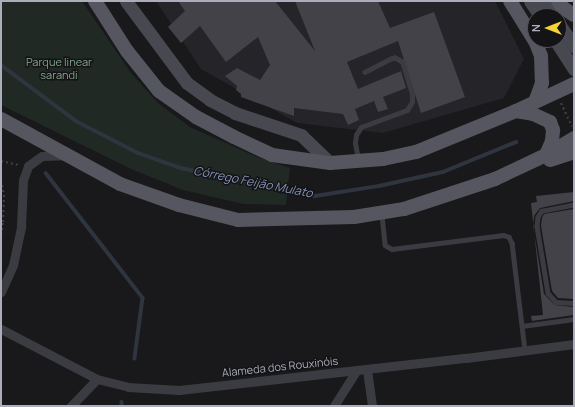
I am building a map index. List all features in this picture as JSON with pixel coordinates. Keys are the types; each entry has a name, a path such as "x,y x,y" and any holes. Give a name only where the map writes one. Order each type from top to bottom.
{"main road":[{"path":"95,1 127,51 159,91 190,113 234,137 272,154 330,162 383,158 416,152 516,111 574,84"},
{"path":"510,1 536,43 541,56 542,83 535,102"},
{"path":"558,1 562,7 574,15"},
{"path":"516,111 534,114 550,122 553,130 552,141 546,155"},
{"path":"1,119 120,184 179,205 238,220 354,217 404,209 574,152"},
{"path":"495,179 546,155 574,138"}],"street":[{"path":"126,1 187,83 210,100 235,113 301,135 330,162"},
{"path":"567,36 574,46"},
{"path":"560,48 574,68"},
{"path":"1,292 13,265 21,226 23,180 28,166 42,156 67,155"},
{"name":"Alameda dos Rouxinóis","path":"1,329 97,380 128,387 179,390 367,370 574,344"},
{"path":"367,370 372,406"},
{"path":"334,406 356,371"},
{"path":"71,406 97,380"}],"lane":[{"path":"358,160 355,143 356,135 360,127 407,110 412,102 412,94 402,62 396,58 365,72"},
{"path":"574,205 542,211 538,216 537,226 548,294 556,302 574,303"},
{"path":"382,213 384,242 389,249 503,235 509,237 512,243 525,351"},
{"path":"522,326 574,319"}],"path":[{"path":"1,161 28,166"},
{"path":"1,180 4,195 4,223 1,236"}],"shaded area":[{"path":"156,1 495,1 524,59 504,98 383,133 297,123 201,69"}],"green space":[{"name":"Parque linear sarandi","path":"1,1 82,1 131,73 159,104 190,127 257,157 290,168 286,205 243,204 183,190 131,169 1,105"}],"building":[{"path":"178,1 275,1 315,51 295,1 378,1 390,28 434,12 465,97 421,113 398,41 347,62 358,89 401,71 406,88 383,97 388,109 378,112 374,101 355,109 359,120 348,125 343,114 294,108 294,116 241,97 241,94 236,90 237,86 225,76 237,68 260,80 270,65 258,37 226,62 200,26 181,43 168,27 185,11"},
{"path":"574,192 574,201 540,208 534,216 533,224 531,203 537,202 536,196"},
{"path":"574,209 574,299 558,298 552,291 541,226 542,218 544,214"},
{"path":"534,234 544,294 555,305 574,307 574,315 532,321 531,316 543,315"}],"waterway":[{"name":"Córrego Feijão Mulato","path":"1,65 76,121 138,153 181,168 315,196 379,186 443,172 516,142"},
{"name":"Córrego Feijão Mulato","path":"46,173 143,298 135,358"}]}
